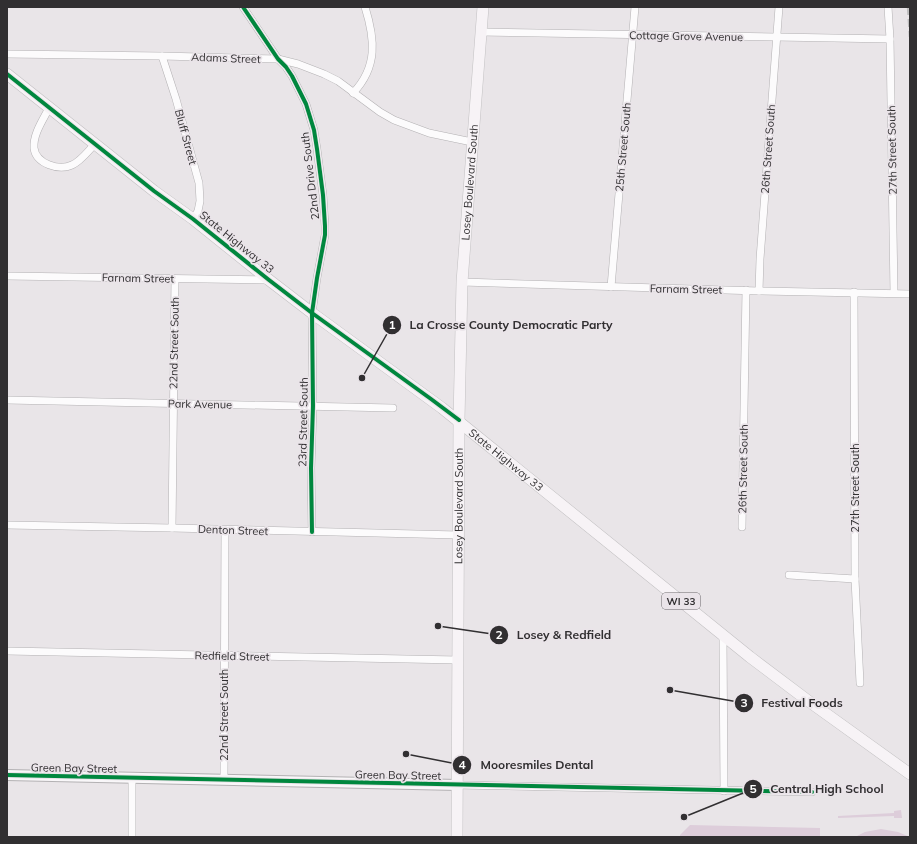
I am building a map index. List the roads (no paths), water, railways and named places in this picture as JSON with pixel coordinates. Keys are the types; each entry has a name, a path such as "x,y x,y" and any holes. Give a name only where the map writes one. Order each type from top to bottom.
{"main road":[{"name":"Losey Boulevard South","path":"457,837 458,420 462,282 483,7"},
{"name":"State Highway 33","path":"7,74 154,191 194,219 312,313 458,420 723,636 807,700 910,774"}],"street":[{"name":"22nd Drive South","path":"243,7 278,59 292,76 306,104 314,130 320,168 325,216 325,235 312,313"},
{"path":"354,93 365,79 373,52 370,26 365,7"},
{"name":"25th Street South","path":"611,287 635,7"},
{"name":"26th Street South","path":"759,291 760,259 779,7"},
{"name":"27th Street South","path":"888,7 890,39 894,293"},
{"name":"Cottage Grove Avenue","path":"481,32 890,39"},
{"name":"Adams Street","path":"7,54 278,59 311,68 338,81 380,112 410,126 429,133 472,142"},
{"name":"Bluff Street","path":"162,56 176,99 198,183 200,201 198,211 194,219"},
{"path":"49,108 35,139 34,149 38,158 44,163 66,167 77,162 95,144"},
{"name":"Farnam Street","path":"7,276 269,280"},
{"name":"22nd Street South","path":"172,528 175,279"},
{"name":"Farnam Street","path":"462,282 910,294"},
{"name":"26th Street South","path":"742,528 746,290"},
{"name":"27th Street South","path":"854,292 855,579 860,683"},
{"name":"23rd Street South","path":"312,313 312,532"},
{"name":"Park Avenue","path":"7,400 393,408"},
{"name":"Denton Street","path":"7,525 458,535"},
{"name":"22nd Street South","path":"224,780 225,530"},
{"path":"789,575 855,579"},
{"path":"723,636 724,791"},
{"name":"Redfield Street","path":"7,651 458,660"},
{"name":"Green Bay Street","path":"7,775 812,792"},
{"path":"132,778 132,837"}],"railway":[{"path":"908,7 910,37"}],"place":[{"name":"La Crosse County Democratic Party","path":"362,378"},
{"name":"Losey & Redfield","path":"438,626"},
{"name":"Festival Foods","path":"670,690"},
{"name":"Mooresmiles Dental","path":"406,754"},
{"name":"Central High School","path":"684,817"}]}
